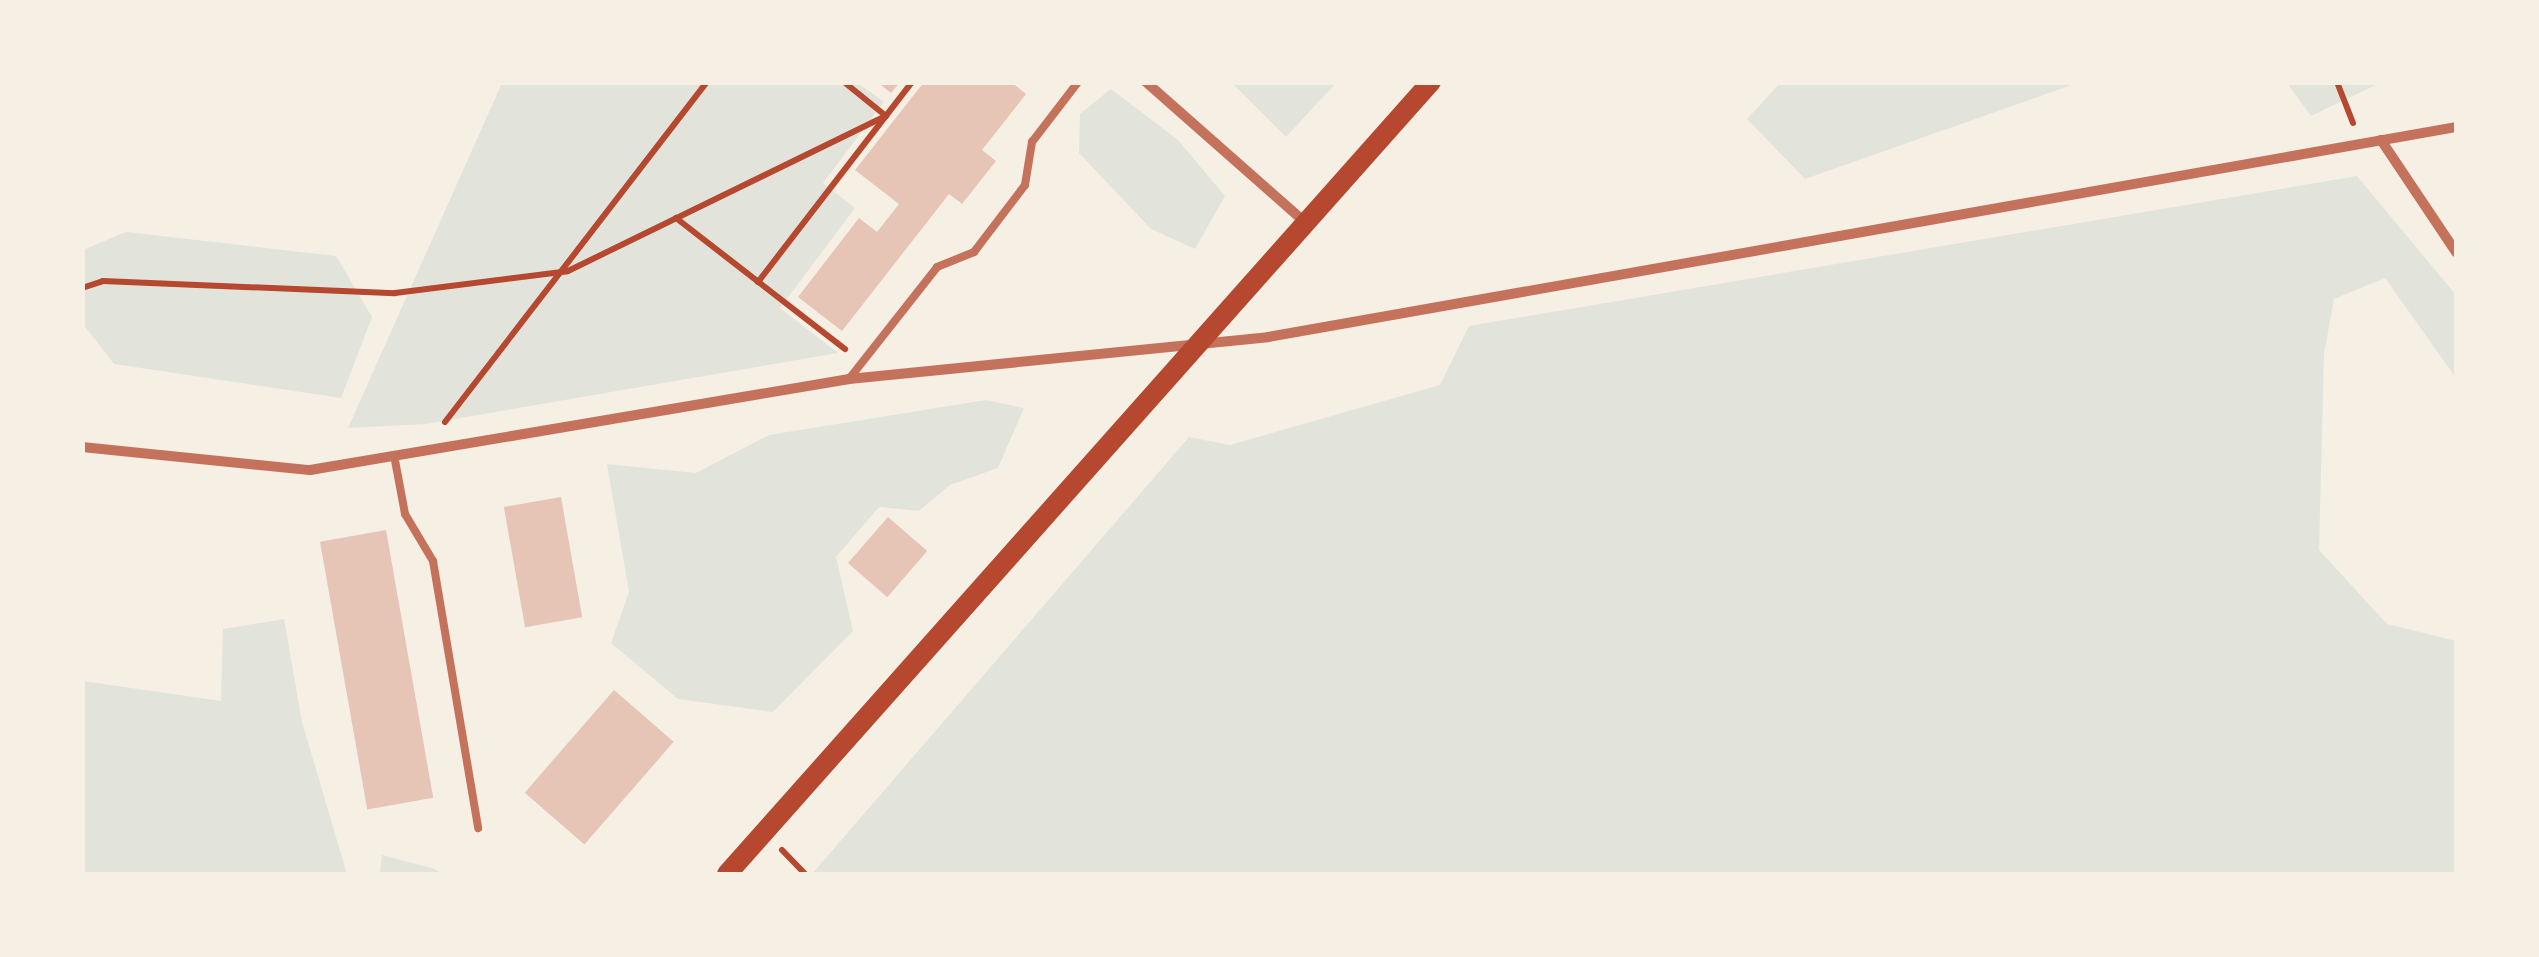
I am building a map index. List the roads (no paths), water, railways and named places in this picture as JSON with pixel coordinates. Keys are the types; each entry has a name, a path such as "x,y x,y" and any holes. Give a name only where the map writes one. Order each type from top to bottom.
{"main road":[{"path":"727,874 1430,82"}],"street":[{"path":"1146,82 1305,222"},
{"path":"82,447 310,470 849,379 1194,344 2456,128"},
{"path":"2381,140 2456,252"}],"lane":[{"path":"849,379 937,267 974,252 1015,199 1032,142 1078,82"},
{"path":"394,455 405,514 433,561 478,828"}]}
